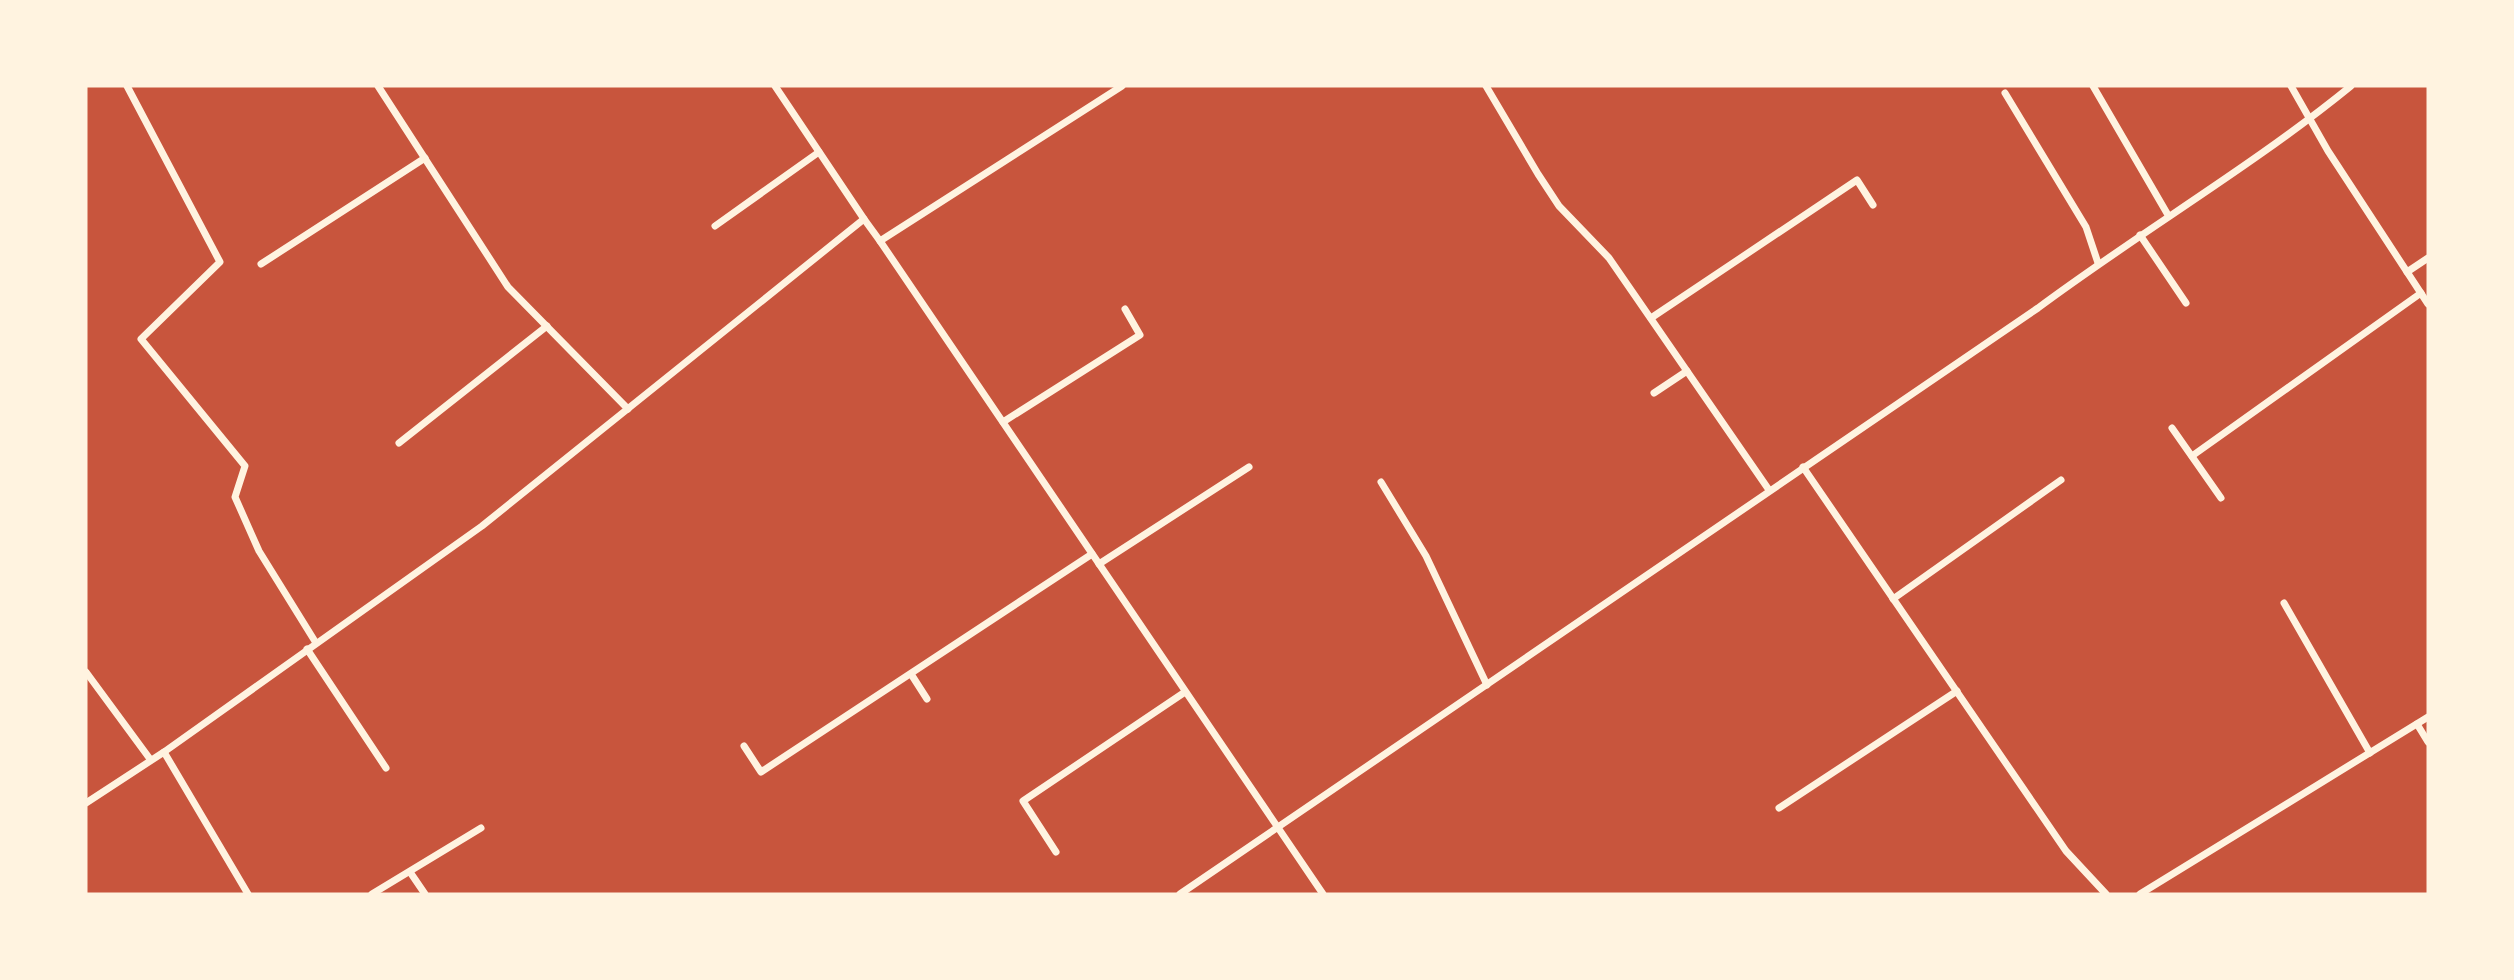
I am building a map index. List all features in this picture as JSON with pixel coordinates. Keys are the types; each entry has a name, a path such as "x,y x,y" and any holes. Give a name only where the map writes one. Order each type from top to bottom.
{"street":[{"path":"127,86 220,262 141,339 245,466 235,497 260,551 316,643"},
{"path":"378,86 508,287 628,408"},
{"path":"775,86 1323,894"},
{"path":"880,241 1122,86"},
{"path":"1486,86 1559,206 1609,258 1769,490"},
{"path":"2093,86 2168,215"},
{"path":"2291,86 2328,151 2428,304"},
{"path":"1180,894 2038,308 2098,263 2310,119 2351,86"},
{"path":"2005,93 2086,227 2098,263"},
{"path":"715,226 819,152"},
{"path":"261,264 425,158"},
{"path":"1651,318 1857,180 1873,205"},
{"path":"86,803 164,752 482,526 864,219"},
{"path":"2140,235 2186,303"},
{"path":"2407,272 2428,258"},
{"path":"2192,456 2421,293"},
{"path":"1003,422 1140,334 1125,309"},
{"path":"398,443 547,326"},
{"path":"1654,393 1687,371"},
{"path":"2172,428 2221,498"},
{"path":"1099,564 1250,467"},
{"path":"1803,467 2066,851 2106,894"},
{"path":"1893,599 2061,480"},
{"path":"1381,482 1426,556 1487,685"},
{"path":"744,746 761,772 1092,554"},
{"path":"2284,603 2370,753"},
{"path":"307,649 386,768"},
{"path":"86,672 150,759"},
{"path":"911,674 927,699"},
{"path":"1779,808 1957,691"},
{"path":"1056,852 1023,801 1185,692"},
{"path":"2140,894 2428,718"},
{"path":"2417,724 2428,742"},
{"path":"164,752 248,894"},
{"path":"372,894 481,828"},
{"path":"410,872 425,894"}]}
